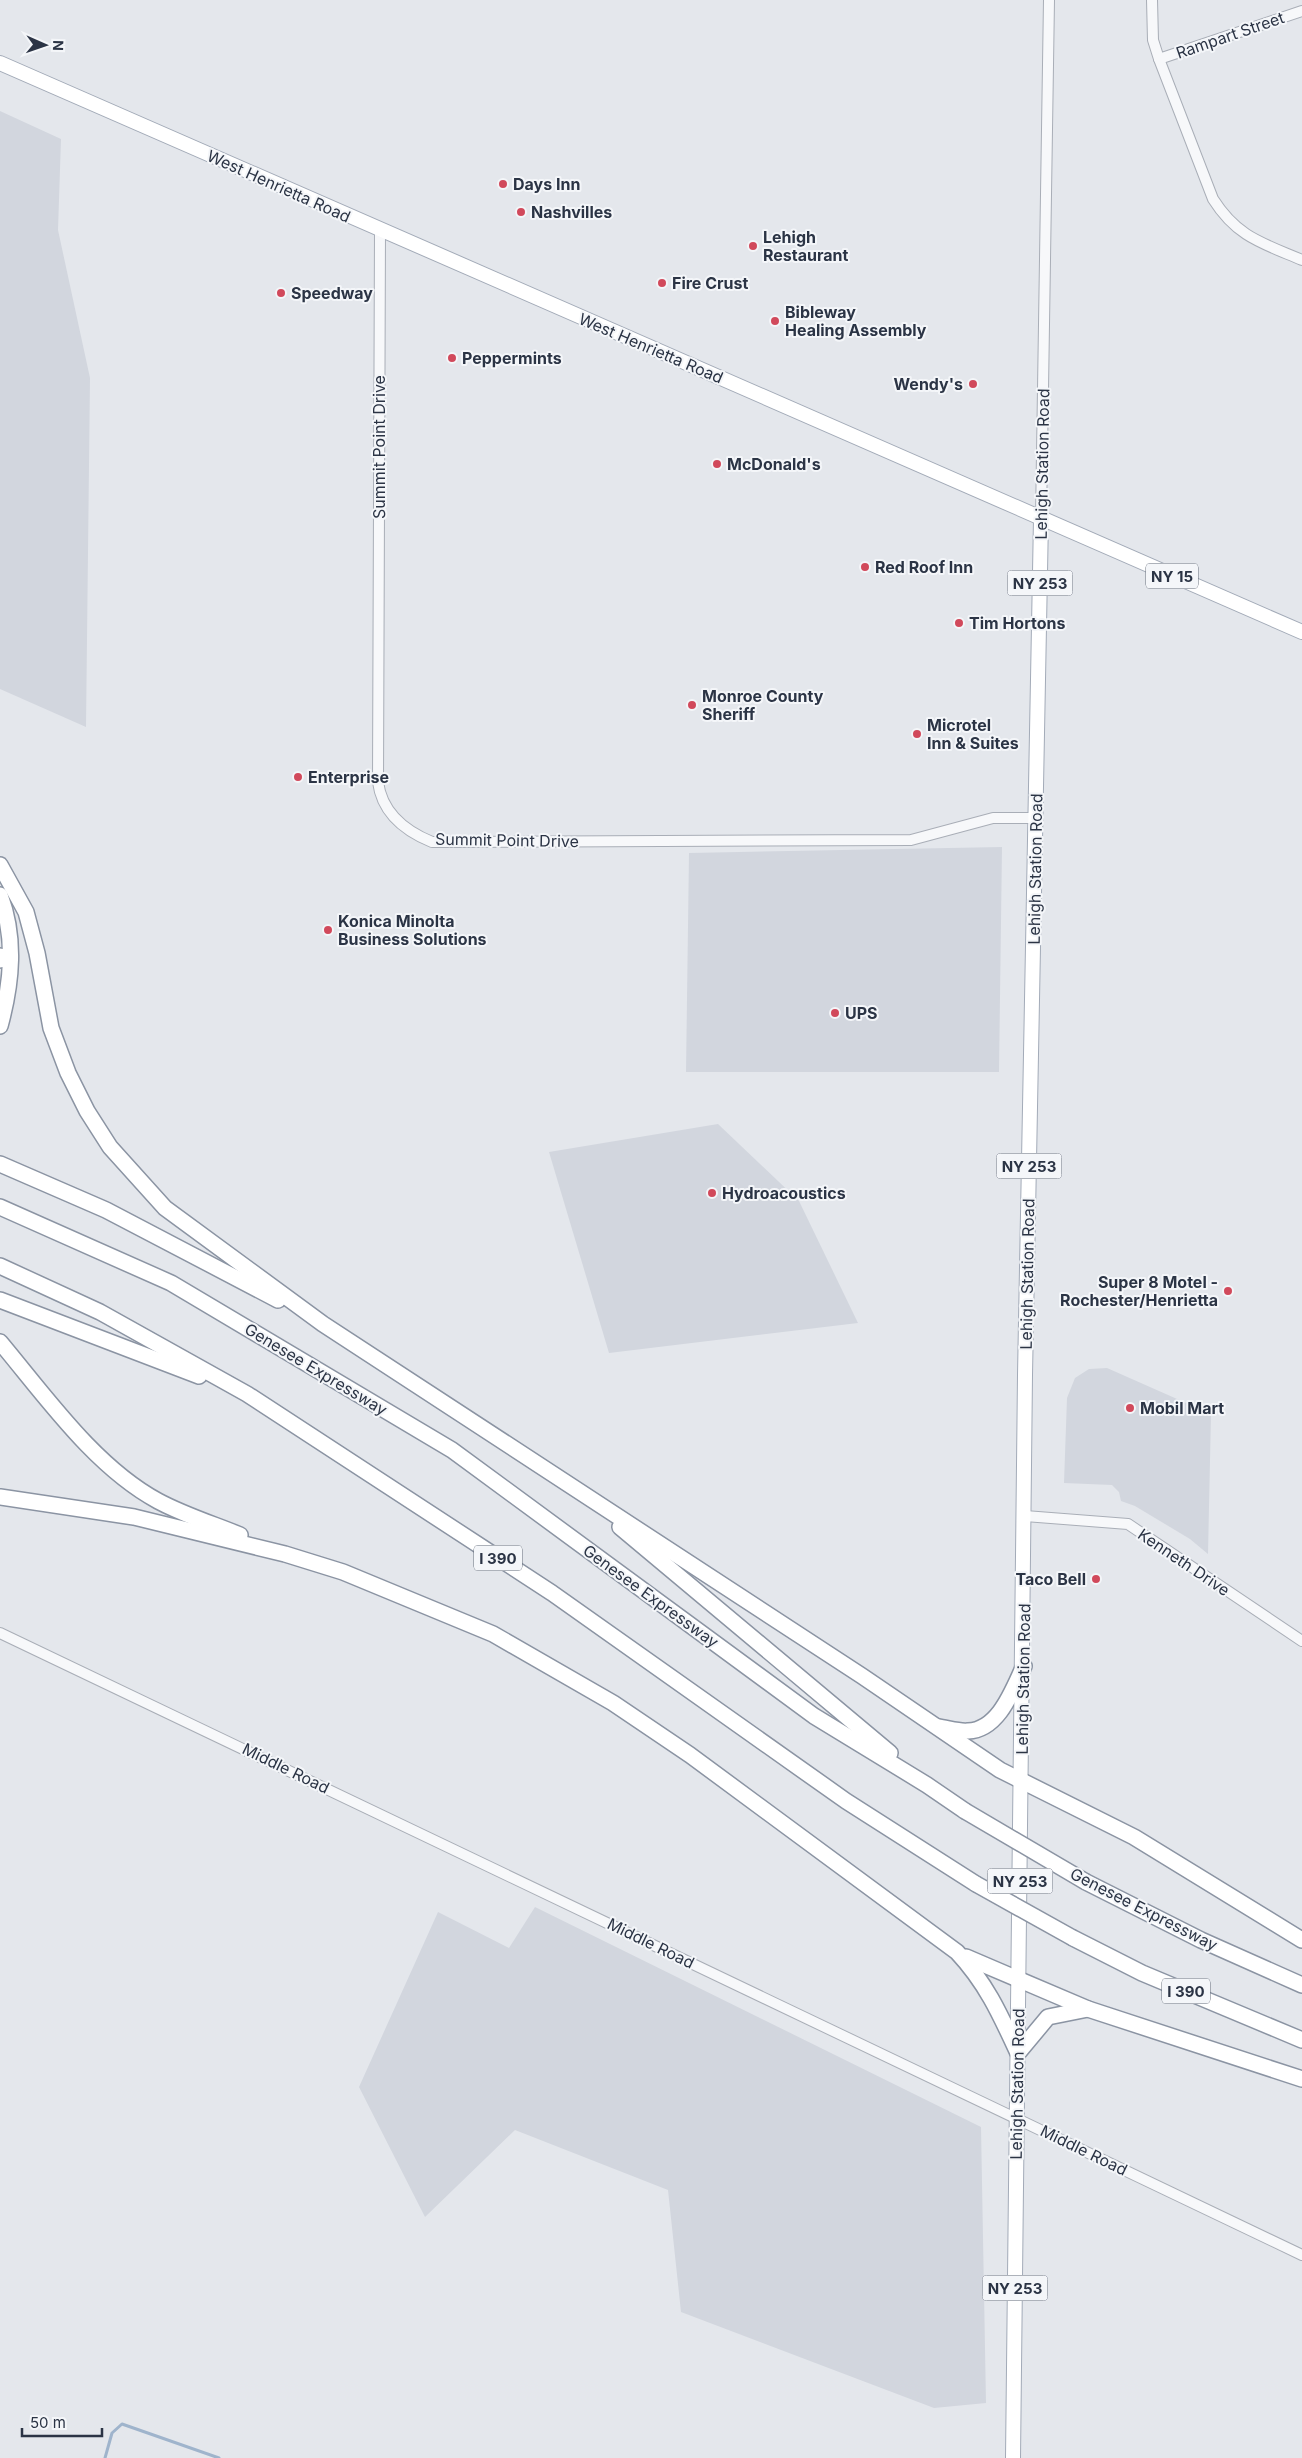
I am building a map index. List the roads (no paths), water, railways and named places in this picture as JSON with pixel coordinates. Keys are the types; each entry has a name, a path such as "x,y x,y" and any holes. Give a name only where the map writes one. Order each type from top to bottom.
{"highway":[{"path":"0,865 26,912 51,1028 68,1073 87,1111 110,1148 165,1208 323,1324 862,1676 932,1726 1000,1770 1134,1837 1302,1940"},
{"path":"0,895 9,926 12,961 9,992 0,1026"},
{"path":"0,1164 106,1210 323,1324"},
{"name":"Genesee Expressway","path":"0,1207 171,1283 452,1450 814,1716 927,1785 965,1811 1086,1882 1202,1940 1302,1984"},
{"name":"I 390","path":"0,1266 100,1312 247,1394 552,1593 846,1801 976,1884 1073,1938 1142,1973 1302,2040"},
{"path":"0,1300 247,1394"},
{"path":"0,1342 64,1419 115,1472 158,1501 285,1554"},
{"path":"567,1483 927,1785"},
{"path":"0,1497 134,1517 285,1554 344,1572 493,1634 613,1703 690,1755 957,1952 1019,1981 1088,2009 1302,2080"},
{"path":"932,1726 969,1732 984,1727 998,1715 1024,1666"},
{"path":"957,1952 976,1973 995,2002 1018,2052 1048,2017 1088,2009"}],"main road":[{"name":"West Henrietta Road","path":"0,63 380,231 1302,632"},
{"name":"Lehigh Station Road","path":"1013,2458 1024,1666 1024,1516 1041,519"}],"street":[{"name":"Lehigh Station Road","path":"1041,519 1049,0"},
{"path":"1152,0 1153,40 1213,199 1222,214 1244,234 1302,260"},
{"name":"Rampart Street","path":"1159,59 1302,11"},
{"name":"Summit Point Drive","path":"380,231 378,782 380,795 386,807 408,830 432,842 911,840 993,818 1036,818"},
{"name":"Kenneth Drive","path":"1024,1516 1128,1524 1302,1641"},
{"name":"Middle Road","path":"0,1632 1302,2255"}],"waterway":[{"path":"105,2458 112,2433 122,2424 219,2458"}],"place":[{"name":"Days Inn","path":"503,184"},
{"name":"Nashvilles","path":"521,212"},
{"name":"Lehigh Restaurant","path":"753,246"},
{"name":"Fire Crust","path":"662,283"},
{"name":"Speedway","path":"281,293"},
{"name":"Bibleway Healing Assembly","path":"775,321"},
{"name":"Peppermints","path":"452,358"},
{"name":"Wendy's","path":"973,384"},
{"name":"McDonald's","path":"717,464"},
{"name":"Red Roof Inn","path":"865,567"},
{"name":"Tim Hortons","path":"959,623"},
{"name":"Monroe County Sheriff","path":"692,705"},
{"name":"Microtel Inn & Suites","path":"917,734"},
{"name":"Enterprise","path":"298,777"},
{"name":"Konica Minolta Business Solutions","path":"328,930"},
{"name":"UPS","path":"835,1013"},
{"name":"Hydroacoustics","path":"712,1193"},
{"name":"Super 8 Motel - Rochester/Henrietta","path":"1228,1291"},
{"name":"Mobil Mart","path":"1130,1408"},
{"name":"Taco Bell","path":"1096,1579"}]}
